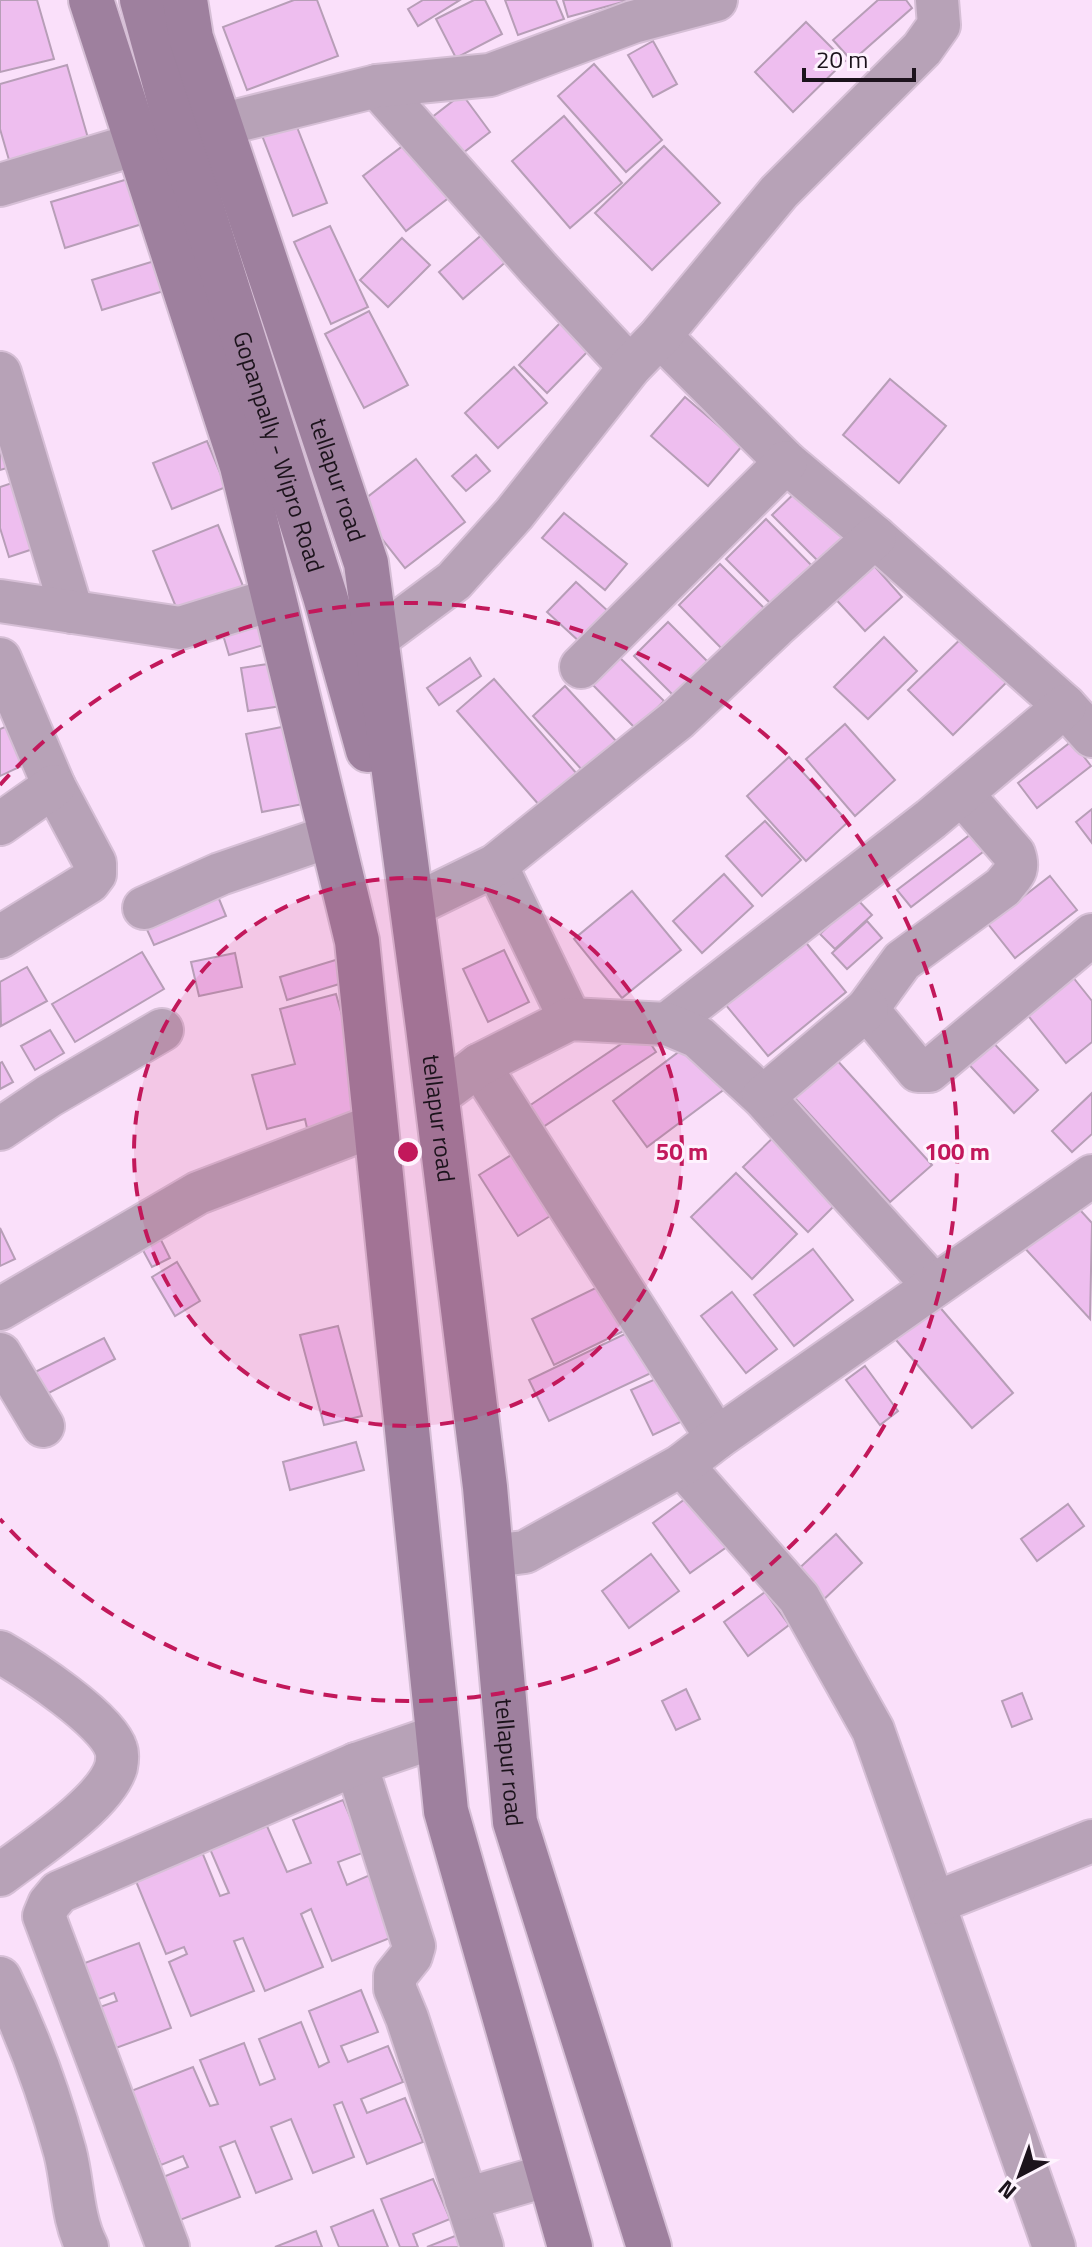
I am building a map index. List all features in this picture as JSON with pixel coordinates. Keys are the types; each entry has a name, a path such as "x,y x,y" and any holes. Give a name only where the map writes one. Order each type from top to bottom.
{"street":[{"path":"91,0 242,466 357,941 446,1811 570,2247"},
{"name":"tellapur road","path":"185,0 191,38 366,563 485,1487 515,1822 649,2247"},
{"path":"220,125 377,86 490,75 633,22 657,8 716,0"},
{"path":"376,639 454,581 514,514 630,367 660,336 779,192 922,49 939,25 937,0"},
{"name":"Gopanpally - Wipro Road","path":"147,19 184,151 325,596 412,906"},
{"path":"377,86 630,367"},
{"path":"0,185 137,144"},
{"path":"660,336 786,462 875,537 1085,727 962,794 667,1024"},
{"path":"0,373 72,612"},
{"path":"581,667 786,462"},
{"path":"412,906 496,865 678,719 875,537"},
{"path":"0,601 180,628 274,599"},
{"path":"0,659 54,786 95,863 95,874 89,882 0,937"},
{"path":"0,824 54,786"},
{"path":"763,1097 867,1009 902,961 1003,887 1015,873 1018,865 1014,854 962,794"},
{"path":"144,908 220,874 331,836"},
{"path":"496,865 570,1019"},
{"path":"867,1009 918,1071 929,1071 1085,955"},
{"path":"436,1097 479,1065 570,1019 667,1024 698,1037 763,1097 934,1286"},
{"path":"0,1129 49,1096 162,1030"},
{"path":"479,1065 717,1438"},
{"path":"0,1309 198,1193 376,1125"},
{"path":"491,1556 525,1552 682,1465 1092,1176"},
{"path":"0,1354 43,1426"},
{"path":"682,1465 799,1598 873,1730 1054,2247"},
{"path":"0,1652 31,1669 73,1701 109,1737 116,1747 117,1757 107,1785 97,1797 0,1875"},
{"path":"168,2247 44,1916 49,1904 59,1892 368,1760 438,1736"},
{"path":"368,1760 414,1946 411,1956 395,1976 395,1989 482,2247"},
{"path":"934,1903 1092,1841"},
{"path":"0,1978 49,2101 68,2164 78,2228 87,2247"},
{"path":"466,2199 549,2175"}],"building":[{"path":"0,0 37,0 54,59 0,72"},
{"path":"294,0 317,0 338,56 247,90 223,27"},
{"path":"423,0 460,0 418,26 408,9"},
{"path":"474,0 485,0 502,34 456,58 436,19"},
{"path":"505,0 556,0 564,19 518,35"},
{"path":"563,0 630,0 568,17"},
{"path":"878,0 906,0 912,8 852,61 833,40"},
{"path":"806,22 845,61 793,112 755,72"},
{"path":"653,41 677,84 653,97 628,55"},
{"path":"594,64 662,140 626,172 558,96"},
{"path":"67,65 88,138 9,160 0,129 0,84"},
{"path":"462,94 490,132 450,163 422,125"},
{"path":"291,112 327,203 293,216 258,125"},
{"path":"564,116 622,183 570,228 512,161"},
{"path":"408,142 451,196 406,231 363,176"},
{"path":"664,146 720,203 652,270 595,213"},
{"path":"128,179 142,224 65,248 51,202"},
{"path":"330,226 368,307 331,324 294,242"},
{"path":"485,232 508,260 463,299 439,272"},
{"path":"402,238 430,265 388,307 360,280"},
{"path":"161,259 170,289 102,310 92,280"},
{"path":"369,311 408,385 364,408 325,334"},
{"path":"565,318 593,346 547,393 519,365"},
{"path":"514,367 547,403 498,448 465,413"},
{"path":"890,379 946,426 899,483 843,435"},
{"path":"685,397 742,446 708,486 651,436"},
{"path":"0,435 10,467 0,470"},
{"path":"207,441 226,487 172,509 153,463"},
{"path":"476,455 490,471 466,491 452,476"},
{"path":"416,459 465,522 405,568 356,506"},
{"path":"18,481 39,547 9,557 0,528 0,487"},
{"path":"802,486 856,541 827,570 772,515"},
{"path":"564,513 627,564 605,590 542,538"},
{"path":"766,519 818,572 778,611 726,559"},
{"path":"218,525 243,586 178,612 153,551"},
{"path":"869,560 902,597 865,631 831,594"},
{"path":"720,564 768,612 726,653 679,605"},
{"path":"576,582 609,612 581,643 547,612"},
{"path":"668,622 710,664 676,698 634,656"},
{"path":"261,624 267,644 229,655 223,635"},
{"path":"971,629 1015,674 953,735 908,690"},
{"path":"884,637 917,671 868,719 834,687"},
{"path":"614,652 664,701 636,729 587,679"},
{"path":"470,658 481,676 439,705 427,688"},
{"path":"275,663 282,706 248,711 241,668"},
{"path":"494,679 577,774 540,806 457,711"},
{"path":"565,686 616,741 583,771 533,716"},
{"path":"845,724 895,780 855,816 806,759"},
{"path":"10,725 28,763 0,776 0,729"},
{"path":"292,725 308,803 262,812 246,734"},
{"path":"1072,741 1091,766 1037,808 1018,783"},
{"path":"789,757 848,822 806,861 747,796"},
{"path":"1092,809 1092,843 1076,822"},
{"path":"765,821 801,860 762,896 726,856"},
{"path":"979,828 992,845 911,907 897,890"},
{"path":"724,874 753,906 702,953 673,921"},
{"path":"1050,876 1077,910 1015,958 988,924"},
{"path":"632,891 681,950 622,998 574,939"},
{"path":"217,894 226,916 154,945 144,923"},
{"path":"857,899 872,915 835,949 820,934"},
{"path":"867,921 882,938 847,969 832,953"},
{"path":"799,934 846,992 768,1056 720,998"},
{"path":"504,950 529,1002 488,1022 463,969"},
{"path":"142,952 164,989 75,1042 52,1004"},
{"path":"235,953 242,987 199,996 191,962"},
{"path":"342,958 349,981 287,1000 280,977"},
{"path":"27,967 47,1001 1,1026 0,982"},
{"path":"1072,976 1092,1001 1092,1042 1066,1063 1026,1013"},
{"path":"336,994 369,1112 307,1128 305,1119 267,1129 252,1075 295,1064 280,1009"},
{"path":"50,1030 64,1053 35,1070 21,1046"},
{"path":"642,1030 656,1052 543,1127 529,1106"},
{"path":"985,1034 1038,1090 1014,1113 961,1056"},
{"path":"692,1042 726,1088 647,1147 613,1101"},
{"path":"835,1058 932,1165 890,1202 793,1096"},
{"path":"0,1063 13,1082 0,1089"},
{"path":"1092,1093 1092,1134 1072,1152 1052,1131"},
{"path":"783,1128 847,1193 808,1232 743,1167"},
{"path":"524,1147 563,1208 518,1236 479,1175"},
{"path":"736,1173 797,1234 752,1279 691,1217"},
{"path":"1070,1199 1092,1223 1090,1319 1021,1244"},
{"path":"0,1228 15,1259 0,1266"},
{"path":"157,1232 170,1258 152,1267 138,1241"},
{"path":"813,1249 853,1300 794,1346 754,1295"},
{"path":"177,1262 200,1301 175,1316 152,1277"},
{"path":"612,1280 634,1326 554,1365 532,1319"},
{"path":"732,1292 777,1349 746,1373 701,1316"},
{"path":"932,1298 1013,1393 972,1428 890,1333"},
{"path":"338,1326 362,1416 324,1425 300,1335"},
{"path":"631,1331 651,1373 549,1421 529,1380"},
{"path":"104,1338 115,1359 35,1400 23,1378"},
{"path":"865,1366 898,1411 880,1425 846,1380"},
{"path":"669,1373 691,1417 653,1435 631,1390"},
{"path":"356,1442 364,1470 290,1490 283,1462"},
{"path":"693,1493 731,1544 690,1573 653,1523"},
{"path":"1068,1504 1084,1526 1037,1561 1021,1539"},
{"path":"836,1534 862,1563 819,1604 792,1575"},
{"path":"651,1554 679,1591 629,1628 602,1591"},
{"path":"765,1592 789,1625 748,1656 724,1622"},
{"path":"686,1689 700,1719 676,1730 662,1701"},
{"path":"1022,1693 1032,1719 1012,1727 1002,1701"},
{"path":"343,1800 365,1852 338,1862 347,1885 370,1875 395,1936 332,1961 311,1909 301,1914 323,1967 265,1991 243,1938 234,1941 254,1991 191,2016 169,1962 187,1954 184,1947 166,1954 133,1874 200,1847 220,1896 229,1893 210,1849 267,1826 287,1872 311,1863 293,1820"},
{"path":"139,1943 171,2028 113,2049 97,2008 117,2001 114,1993 96,2000 82,1964"},
{"path":"361,1990 378,2032 341,2046 348,2062 388,2046 403,2082 361,2099 367,2113 405,2098 423,2142 367,2164 342,2102 334,2105 354,2157 313,2173 291,2119 271,2127 292,2179 256,2193 235,2141 220,2147 240,2197 180,2220 163,2177 188,2167 183,2156 161,2165 131,2091 193,2067 210,2106 218,2104 200,2060 244,2043 260,2085 275,2079 259,2039 301,2022 319,2067 329,2062 309,2011"},
{"path":"433,2179 450,2219 413,2234 418,2247 400,2247 381,2199"},
{"path":"373,2210 388,2247 339,2247 331,2227"},
{"path":"316,2231 322,2247 275,2247"},
{"path":"460,2234 465,2247 427,2247"}]}
